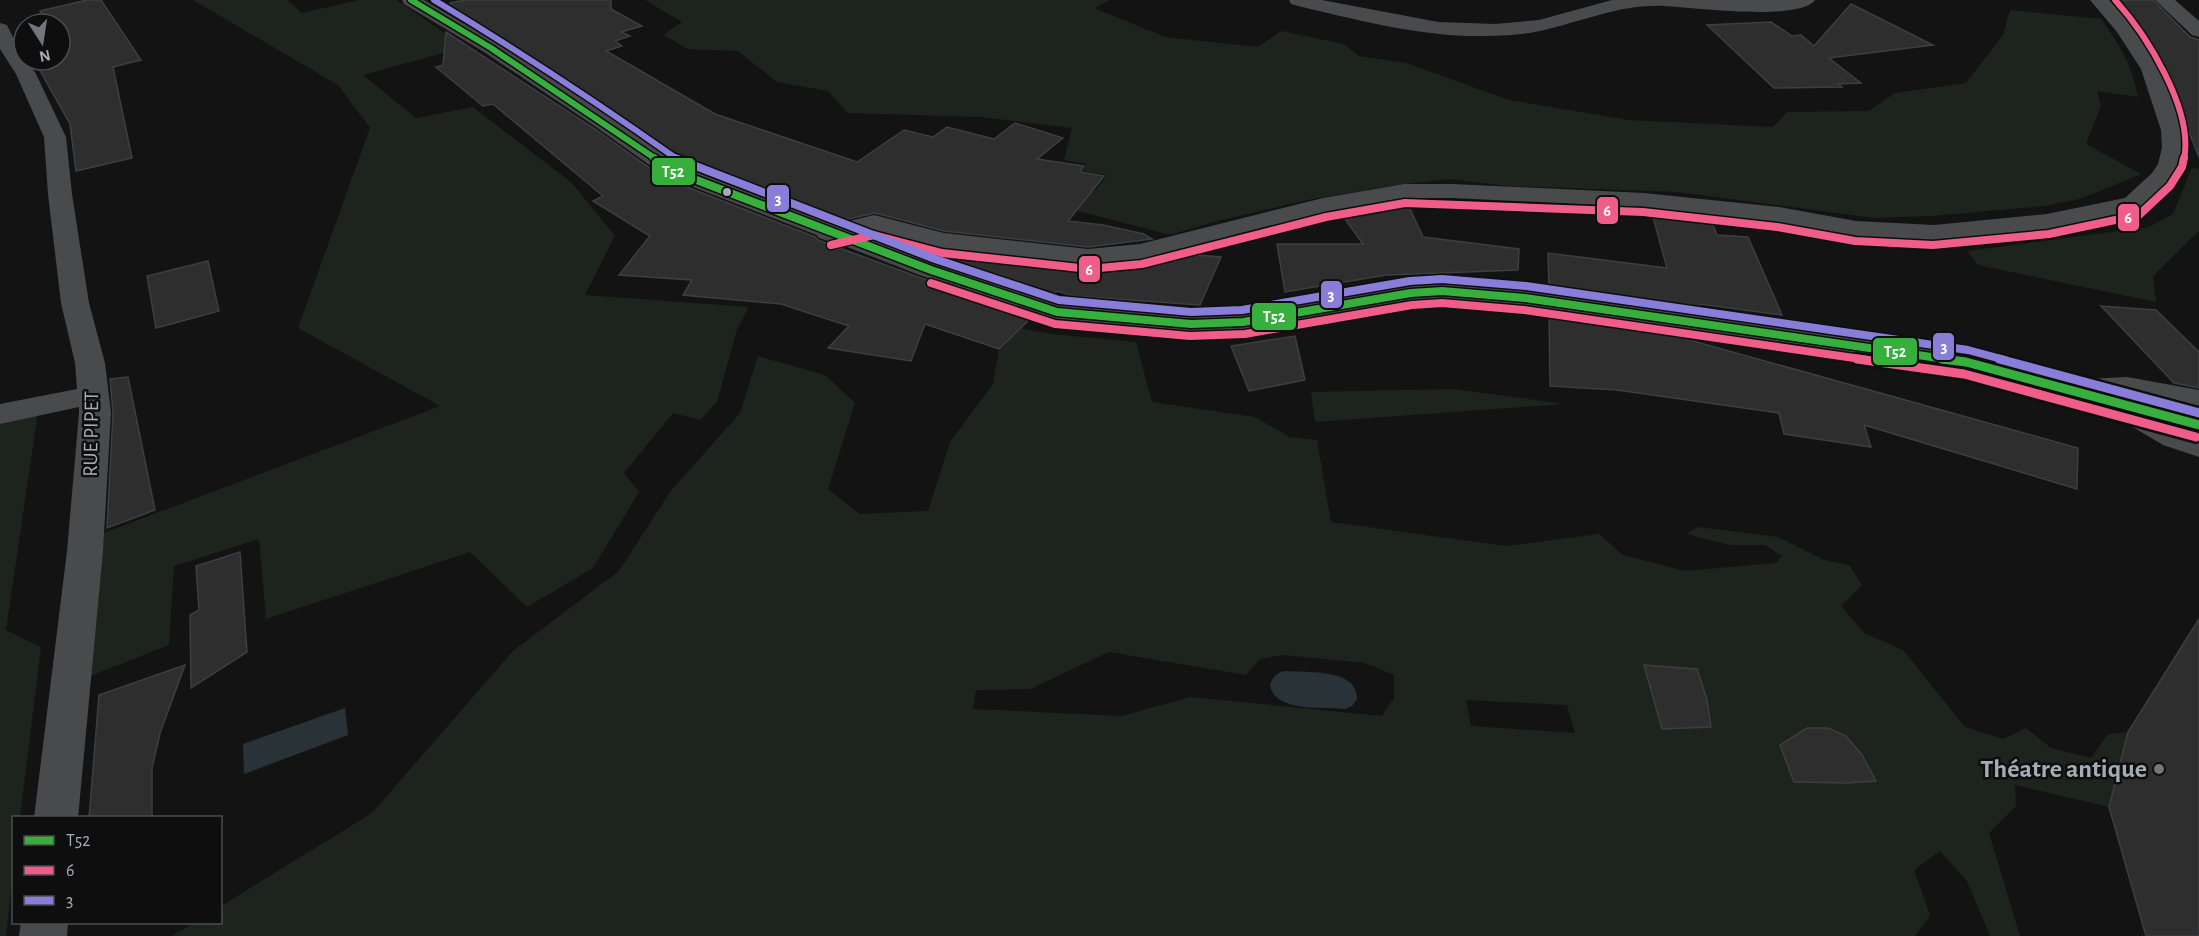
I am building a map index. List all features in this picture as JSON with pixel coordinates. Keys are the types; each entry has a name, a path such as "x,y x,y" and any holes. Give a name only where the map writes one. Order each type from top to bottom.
{"main road":[{"path":"411,0 529,73 673,171 828,233 1039,307 1082,316 1217,324 1243,322 1411,293 1442,291 1525,298 1957,360 2199,425"}],"street":[{"path":"1298,0 1403,23 1463,31 1499,31 1555,23 1612,6 1650,0 1775,6 1806,0"},
{"path":"828,233 874,223 990,248 1088,257 1109,256 1140,252 1323,205 1404,191 1644,200 1758,212 1856,229 1887,231 1934,233 2047,222 2133,204 2161,178 2170,164 2174,148 2172,130 2151,69 2125,28 2098,0"},
{"path":"2164,0 2199,31"},
{"name":"RUE PIPET","path":"0,29 26,74 56,137 60,194 75,303 90,363 94,395 95,413 85,551 56,816"},
{"path":"2068,388 2127,386 2199,399"},
{"path":"0,414 94,395"},
{"path":"2112,401 2174,438 2199,447"}],"shaded area":[{"path":"193,0 287,0 302,13 359,0 397,0 465,47 363,75 416,118 473,107 572,183 615,236 585,295 749,307 737,329 717,402 700,420 673,413 624,473 639,492 593,568 527,607 470,552 266,619 259,539 174,566 169,645 90,676 104,533 440,406 298,328 370,128 338,85"},
{"path":"645,0 1111,0 1094,8 1165,37 1258,47 1281,31 1344,44 1359,56 1406,63 1509,100 1629,120 1773,127 1787,112 1869,111 1895,93 1966,83 2003,35 2010,10 2101,19 2124,56 2138,97 2097,91 2101,106 2086,144 2141,174 2080,199 2044,206 1931,216 1874,218 1677,192 1507,186 1450,179 1396,185 1312,199 1217,221 1170,235 1044,202 1075,186 1095,191 1107,175 1083,171 1086,164 1064,160 1072,128 982,117 848,113 828,91 777,82 738,51 688,49 663,35 682,22"},
{"path":"2192,168 2199,169 2199,231 2153,276 2156,302 1978,265 1967,251 2149,227 2173,214"},
{"path":"1020,328 1052,334 1136,342 1152,402 1255,417 1290,437 1317,440 1331,522 1506,546 1599,534 1623,555 1685,571 1776,563 1782,556 1765,545 1730,545 1686,534 1698,527 1778,537 1824,560 1849,565 1862,585 1841,606 1864,633 1903,650 1965,727 2003,739 2026,728 2051,748 2091,758 2108,734 2128,732 2109,807 2015,785 2016,806 1989,833 2020,936 1990,936 1967,881 1940,851 1914,870 1930,915 1915,936 172,936 192,924 222,924 222,905 372,813 513,651 619,571 670,492 740,413 758,356 825,375 855,403 828,489 860,514 928,511 950,442 993,384 999,349","holes":["1109,652 1246,675 1260,659 1283,655 1365,663 1394,675 1394,698 1382,716 1190,697 1122,716 973,709 976,690 1030,689","1644,665 1697,669 1707,701 1711,727 1662,729","1466,700 1567,705 1575,733 1471,726","1788,740 1855,745 1847,783 1794,782"]},
{"path":"1453,389 1564,404 1315,422 1311,392"},
{"path":"38,412 6,630 41,647 20,816 12,816 12,882 6,936 0,936 0,420"},
{"path":"1286,671 1341,677 1355,689 1357,699 1352,706 1345,709 1313,708 1290,704 1273,694 1270,685 1276,675"},
{"path":"345,708 348,735 244,774 243,744"}],"building":[{"path":"87,0 101,0 141,60 113,67 132,158 76,171 70,124 41,72 72,72 72,12 40,11"},
{"path":"465,0 611,0 611,9 642,26 621,32 630,36 615,41 622,46 606,51 715,114 857,162 904,130 933,137 947,127 994,139 1015,123 1063,138 1037,159 1084,166 1080,172 1104,176 1068,221 1103,225 1144,234 1152,239 1088,247 944,231 875,213 835,222 682,164 613,115 449,12 450,3"},
{"path":"2112,0 2153,0 2190,37 2199,40 2199,157 2163,68 2134,24"},
{"path":"1851,4 1933,45 1829,58 1861,83 1838,84 1842,87 1774,88 1707,25 1771,22 1792,36 1801,35 1814,46"},
{"path":"446,32 595,129 664,178 818,240 921,278 1034,315 999,349 925,324 911,361 828,348 849,326 781,304 683,295 692,280 619,275 650,236 593,201 603,196 493,104 483,106 436,67 443,65"},
{"path":"1406,200 1423,237 1519,249 1518,270 1386,275 1285,292 1277,244 1363,244 1340,212"},
{"path":"1651,210 1710,217 1717,235 1748,237 1782,315 1700,304 1699,313 1549,291 1548,253 1667,268"},
{"path":"874,233 944,251 1088,267 1140,262 1185,251 1196,255 1221,257 1200,305 1072,296 1058,291 1051,294 1049,298 868,235"},
{"path":"208,261 219,311 156,328 147,276"},
{"path":"2101,306 2156,310 2199,352 2199,388 2174,383"},
{"path":"1549,312 1695,333 1693,341 2078,448 2077,489 1864,425 1871,447 1784,434 1779,413 1617,390 1550,386"},
{"path":"1295,336 1305,380 1249,391 1231,346"},
{"path":"128,377 155,510 107,528 113,413 110,379"},
{"path":"240,552 247,652 191,688 190,615 199,610 196,566"},
{"name":"Théatre antique","path":"2199,619 2199,936 2146,936 2109,807 2128,732"},
{"path":"185,665 160,733 152,768 152,816 89,816 99,695"},
{"path":"1644,665 1697,669 1707,700 1711,727 1662,729"},
{"path":"1807,728 1828,728 1846,736 1862,755 1876,781 1794,782 1780,745"}],"transit line":[{"name":"T52","path":"411,0 491,48 604,122 673,171 931,270 1057,312 1191,324 1243,322 1411,293 1442,291 1525,298 1966,362 2199,425"},
{"name":"3","path":"434,0 498,38 611,112 678,160 935,259 1059,300 1191,312 1242,310 1410,281 1442,279 1526,286 1968,350 2199,413"},
{"name":"6","path":"831,245 874,235 942,253 1089,269 1142,264 1326,217 1405,203 1643,212 1777,227 1855,241 1933,245 2049,234 2139,215 2170,186 2182,167 2186,149 2184,127 2162,65 2135,22 2115,0"},
{"name":"6","path":"931,283 1055,324 1190,336 1245,334 1412,305 1442,303 1524,310 1964,374 2196,437"}],"place":[{"name":"Théatre antique","path":"2159,769"}]}
